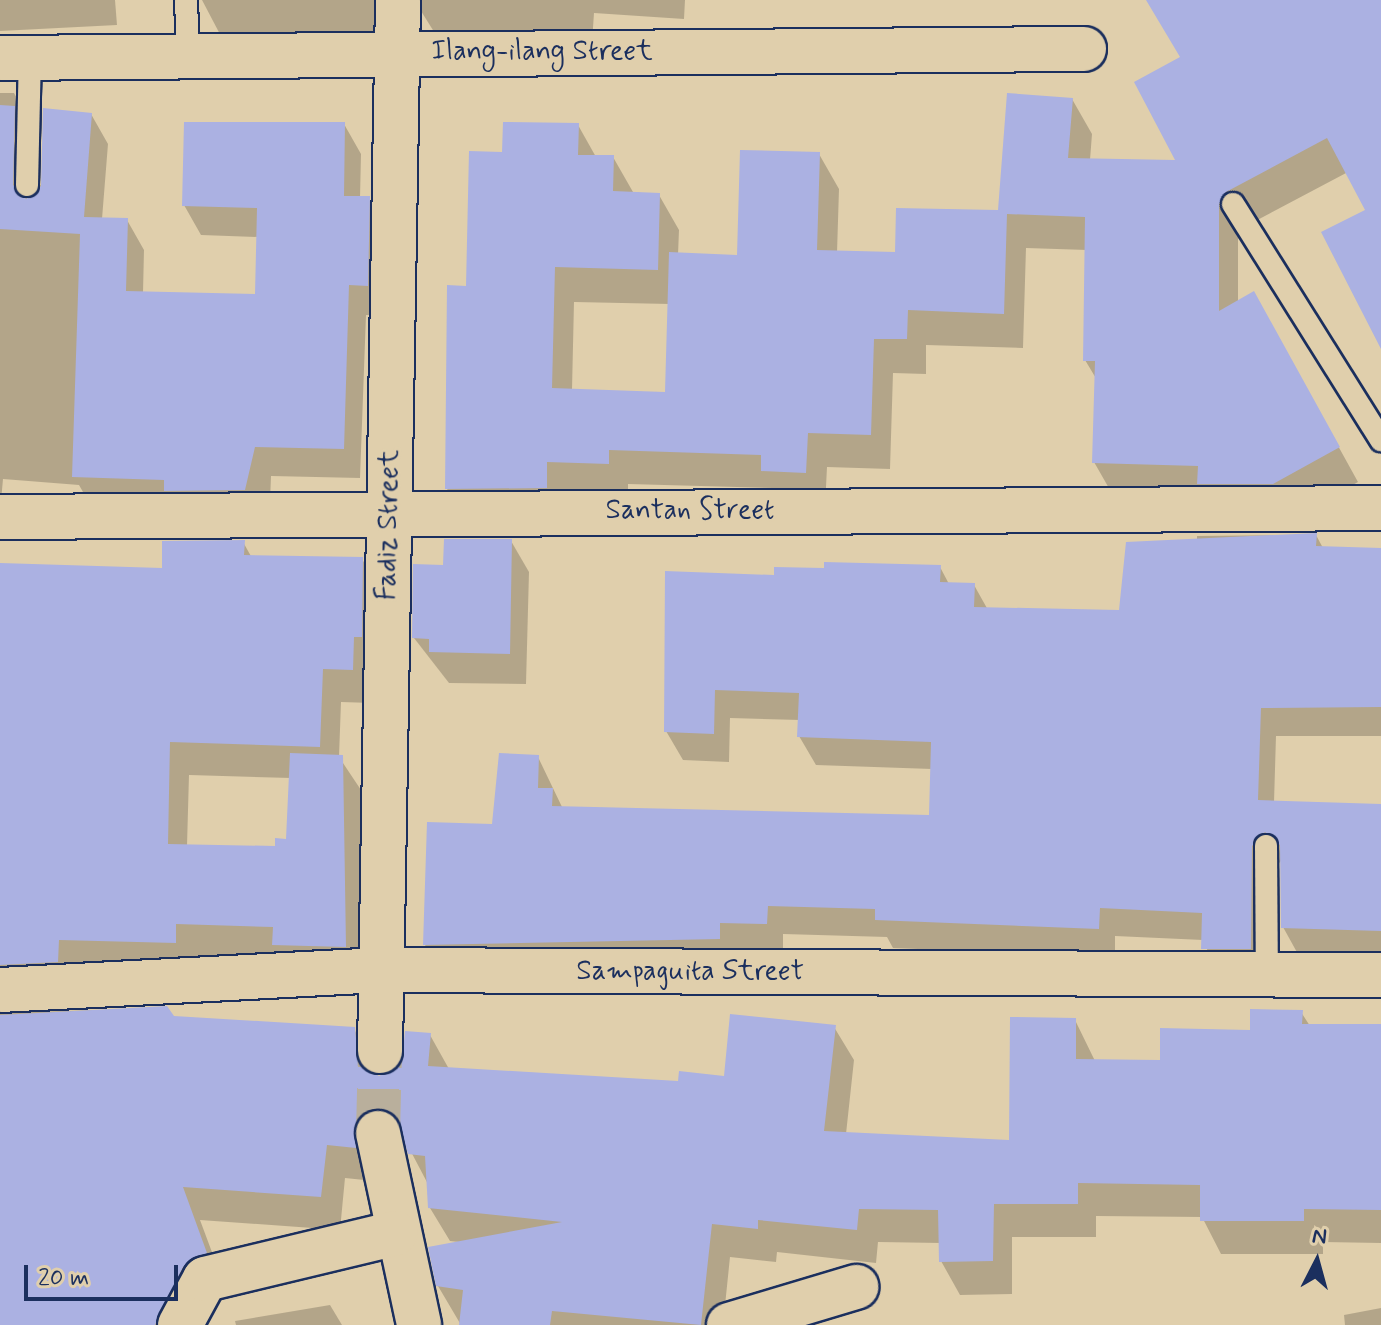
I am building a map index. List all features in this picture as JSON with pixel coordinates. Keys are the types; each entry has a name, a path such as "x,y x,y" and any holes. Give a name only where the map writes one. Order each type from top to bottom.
{"street":[{"name":"Fadiz Street","path":"380,1051 384,970 398,0"},
{"name":"Ilang-ilang Street","path":"15,57 1084,49"},
{"name":"Santan Street","path":"0,517 1381,508"},
{"name":"Sampaguita Street","path":"0,990 384,970 1381,975"},
{"path":"378,1133 396,1233 419,1325"},
{"path":"180,1325 205,1279 396,1233"},
{"path":"729,1325 856,1287"}],"lane":[{"path":"186,0 188,55"},
{"path":"15,57 27,185"},
{"path":"1233,204 1381,440"},
{"path":"1266,846 1267,975"}],"building":[{"path":"1146,0 1381,0 1381,349 1321,232 1365,210 1327,138 1226,192 1219,204 1219,311 1254,291 1340,447 1273,484 1197,484 1198,466 1092,463 1095,361 1083,361 1085,217 1007,214 1004,314 908,310 907,339 874,339 871,435 808,433 806,473 761,471 761,455 609,450 609,464 547,462 547,488 445,489 447,285 466,286 469,151 502,152 503,122 579,123 578,155 614,155 613,191 660,193 658,270 555,267 552,388 665,392 669,252 737,255 740,150 820,152 817,250 895,252 896,208 998,210 1007,93 1073,98 1068,158 1175,160 1134,82 1180,57"},
{"path":"0,105 15,106 13,185 26,199 41,186 43,108 92,113 84,217 128,218 126,291 255,294 257,208 182,206 184,122 345,122 344,196 370,196 368,286 349,285 344,449 255,447 245,490 164,491 164,480 72,477 80,234 0,229"},
{"path":"1317,533 1316,546 1381,548 1381,707 1261,708 1258,800 1381,804 1381,931 1281,928 1280,845 1265,832 1252,846 1251,949 1201,949 1202,913 1100,908 1099,929 875,920 875,909 768,906 767,924 720,923 720,939 423,945 427,822 492,824 499,753 539,755 538,788 553,788 552,806 929,815 931,742 797,737 799,693 715,690 714,734 664,732 665,571 774,575 774,567 824,568 824,562 941,565 940,582 975,583 974,607 1119,610 1126,542"},
{"path":"444,539 512,539 510,654 429,652 429,639 412,638 413,564 443,565"},
{"path":"245,540 244,555 363,557 362,637 354,637 353,670 323,669 320,747 170,742 168,844 275,846 275,838 286,839 290,753 343,755 346,947 272,945 273,927 176,924 176,943 59,940 58,962 0,965 0,563 162,568 162,541"},
{"path":"167,1006 174,1016 355,1027 358,1062 379,1076 402,1063 405,1031 431,1033 428,1066 678,1081 679,1071 724,1076 730,1014 836,1025 824,1131 1009,1140 1010,1017 1076,1018 1076,1059 1160,1060 1160,1028 1250,1030 1250,1009 1303,1010 1302,1024 1381,1024 1381,1210 1304,1209 1304,1221 1200,1221 1200,1185 1078,1183 1078,1204 994,1204 993,1261 939,1262 938,1210 859,1209 857,1230 758,1220 758,1229 712,1224 701,1325 552,1311 550,1325 459,1325 463,1290 436,1286 428,1247 562,1222 428,1208 425,1156 408,1154 397,1117 374,1108 355,1125 356,1148 327,1145 321,1197 183,1187 207,1253 183,1267 155,1325 0,1325 0,1015"}],"tunnel":[{"path":"378,1133 380,1051"}]}
